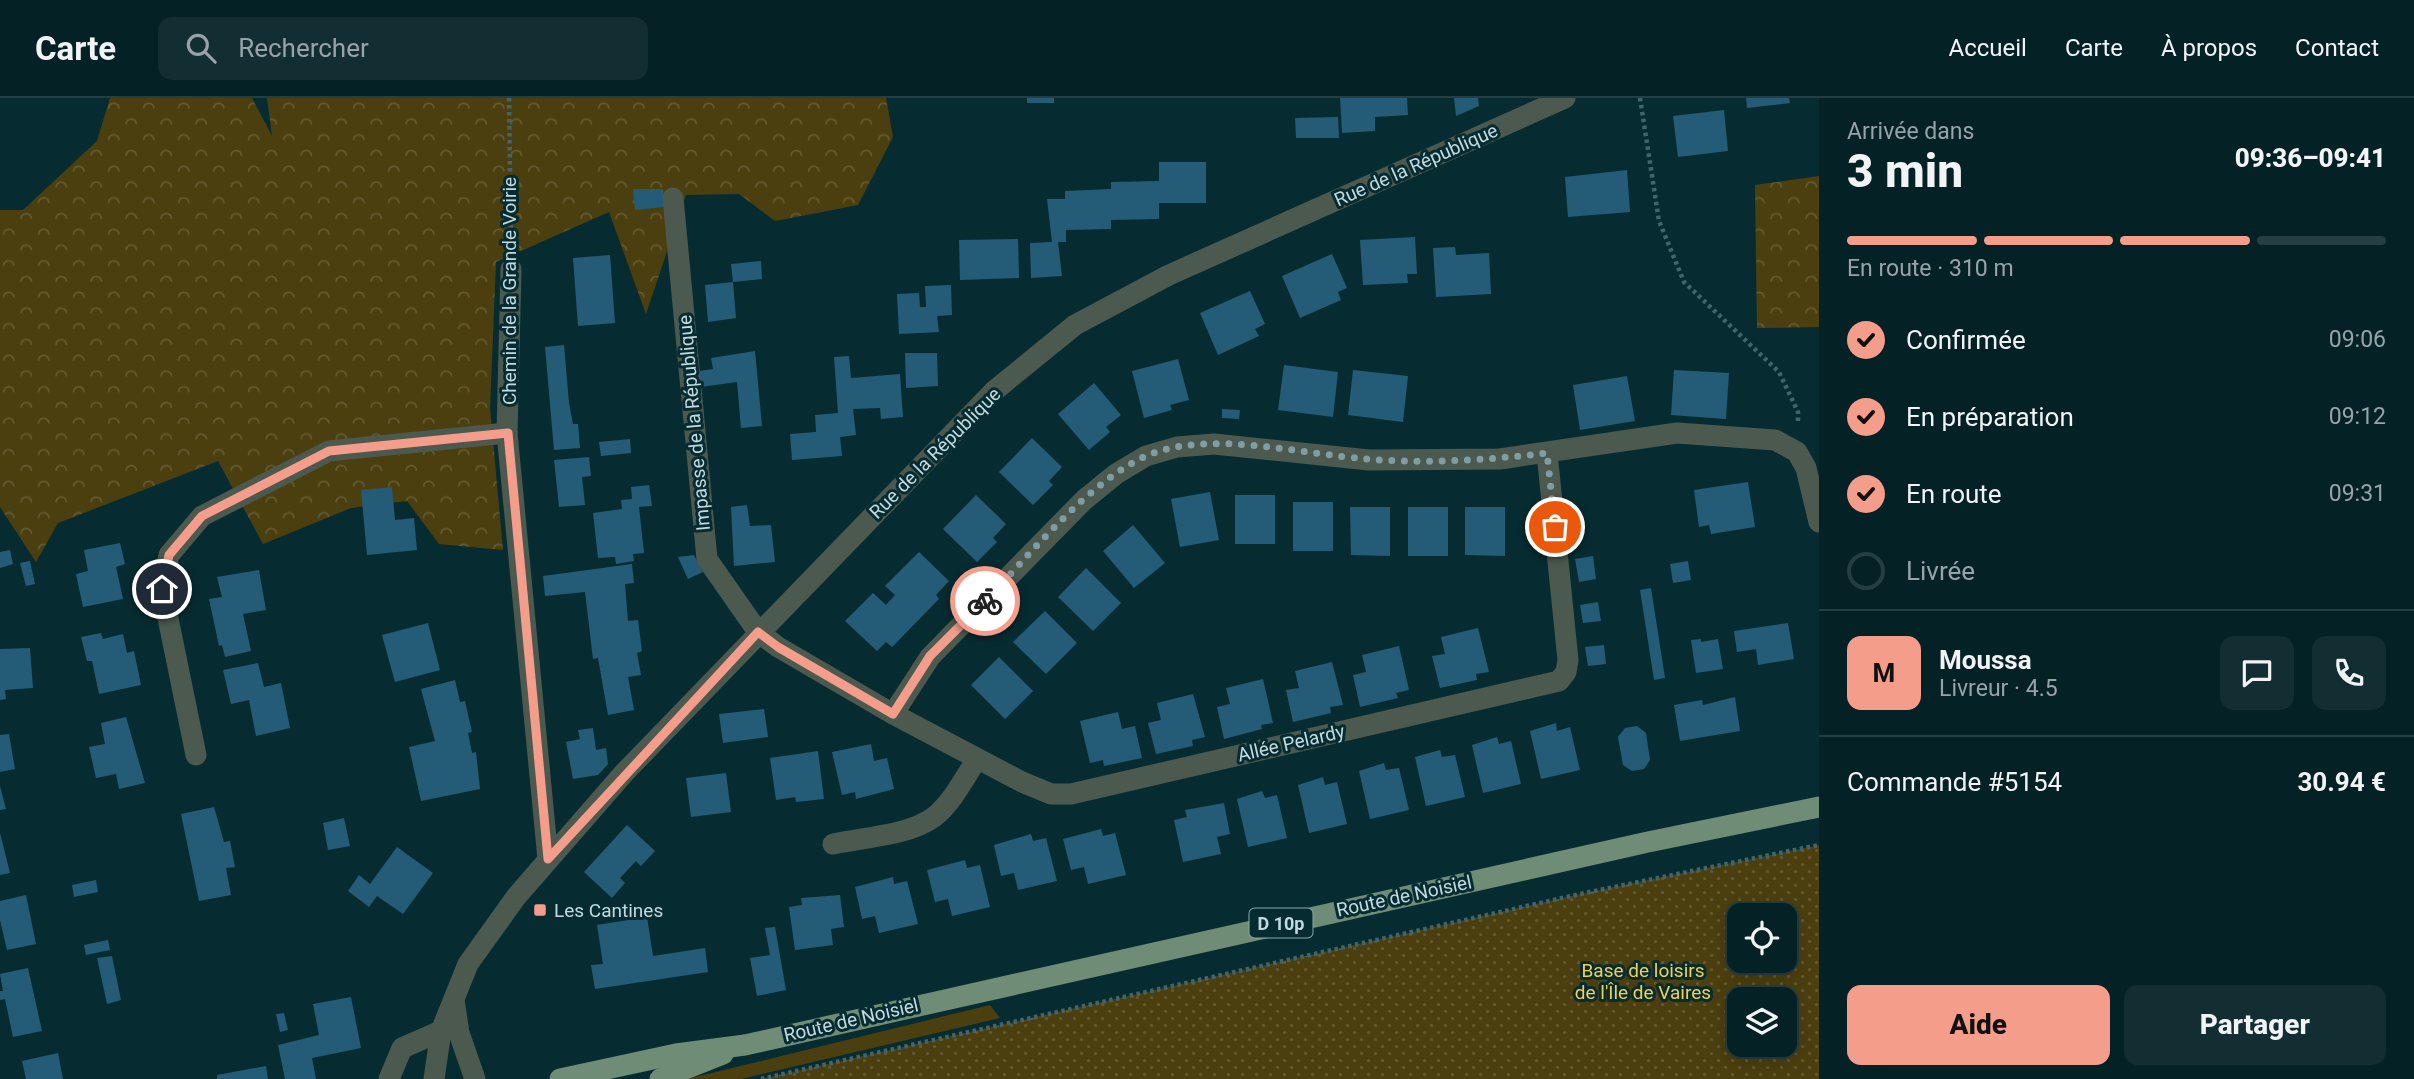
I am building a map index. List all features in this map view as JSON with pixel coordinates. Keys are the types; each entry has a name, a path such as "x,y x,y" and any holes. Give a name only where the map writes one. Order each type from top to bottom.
{"main road":[{"name":"Route de Noisiel","path":"560,1079 676,1054 745,1045 1513,872 1819,807"},
{"name":"Route de Noisiel","path":"660,1079 745,1045"}],"street":[{"name":"Rue de la République","path":"434,1079 441,1031 481,944 548,859 758,632 995,391 1075,325 1169,275 1565,98"},
{"name":"Impasse de la République","path":"673,198 707,559 758,632"},
{"name":"Chemin de la Grande Voirie","path":"511,269 508,433 548,859"},
{"path":"196,755 162,589 169,555 202,516 329,451 508,433"},
{"path":"893,714 930,656 1084,500 1116,474 1146,456 1177,447 1214,444 1369,460 1500,459 1677,433 1775,440 1797,452 1806,468 1819,522"},
{"name":"Allée Pelardy","path":"977,759 1051,794 1071,794 1559,681 1566,672 1568,660 1547,453"},
{"path":"758,632 778,647 893,714 977,759 934,817 915,826 833,844"},
{"path":"454,999 459,1033 475,1079"},
{"path":"389,1079 402,1048 441,1031"}],"path":[{"name":"Chemin de la Grande Voirie","path":"509,98 511,269"},
{"path":"1640,98 1659,221 1684,282 1779,372 1798,412 1797,452"},
{"name":"Route de Noisiel","path":"761,1079 1580,894 1819,845"}],"green space":[{"path":"110,98 252,98 272,136 267,98 886,98 893,137 858,205 775,221 739,194 686,195 646,314 609,212 496,262 490,408 503,550 439,544 407,501 351,508 263,544 218,461 58,523 36,562 0,507 0,210 23,210 97,141"},
{"path":"1819,176 1819,327 1757,328 1755,185"},
{"name":"Base de loisirs de l'Île de Vaires","path":"1819,845 1819,1079 761,1079 1580,894"},
{"path":"990,1005 1000,1018 741,1079 687,1079"}],"building":[{"path":"1027,98 1054,98 1054,103 1027,103"},
{"path":"1340,98 1407,98 1408,115 1375,117 1375,131 1342,133"},
{"path":"1454,98 1478,98 1479,106 1456,116"},
{"path":"1746,98 1789,98 1790,103 1747,108"},
{"path":"1724,110 1728,151 1678,157 1673,116"},
{"path":"1338,117 1339,138 1296,138 1295,118"},
{"path":"1159,162 1206,162 1206,203 1159,203 1159,219 1111,220 1111,229 1066,230 1066,242 1058,242 1062,276 1031,278 1030,243 1052,242 1047,199 1065,199 1065,191 1111,189 1111,182 1159,181"},
{"path":"1627,170 1630,212 1568,217 1565,177"},
{"path":"633,189 663,189 664,207 635,210"},
{"path":"1415,237 1417,274 1407,274 1408,283 1363,285 1360,240"},
{"path":"1018,239 1019,278 960,280 959,240"},
{"path":"1455,247 1456,255 1489,253 1491,294 1436,297 1433,248"},
{"path":"1332,254 1347,288 1338,292 1341,300 1300,318 1282,276"},
{"path":"610,255 615,323 578,326 573,258"},
{"path":"761,261 762,279 733,282 731,264"},
{"path":"733,282 736,318 708,322 705,285"},
{"path":"951,285 952,315 937,316 939,332 899,334 897,294 919,293 920,307 926,307 925,286"},
{"path":"1250,291 1265,324 1255,329 1259,336 1218,355 1200,313"},
{"path":"564,345 569,403 573,424 578,424 580,448 554,450 545,347"},
{"path":"755,351 762,426 741,428 737,382 701,387 699,371 713,369 711,358"},
{"path":"905,353 937,353 938,386 906,388"},
{"path":"849,356 851,378 900,374 903,417 881,419 880,408 853,409 856,435 840,437 842,456 792,460 790,434 816,432 815,415 838,413 834,357"},
{"path":"1178,359 1189,400 1170,405 1172,410 1144,418 1132,371"},
{"path":"1284,365 1338,372 1333,417 1278,410"},
{"path":"1353,370 1408,376 1403,422 1348,415"},
{"path":"1674,370 1729,373 1726,419 1671,415"},
{"path":"1627,376 1635,421 1580,430 1573,385"},
{"path":"1094,383 1121,415 1106,427 1110,432 1089,450 1058,414"},
{"path":"1222,409 1240,410 1239,419 1222,418"},
{"path":"1032,438 1062,467 1049,481 1053,485 1033,505 999,472"},
{"path":"630,439 631,453 601,456 599,442"},
{"path":"589,457 591,476 582,477 585,505 559,507 554,460"},
{"path":"1748,482 1755,527 1711,534 1709,525 1699,527 1694,490"},
{"path":"649,485 652,506 639,507 644,553 633,554 634,561 616,564 615,557 598,558 593,513 622,509 621,500 632,499 631,487"},
{"path":"392,487 395,520 414,518 417,550 367,555 361,490"},
{"path":"1210,492 1219,540 1180,547 1171,499"},
{"path":"976,495 1006,524 993,538 997,542 977,562 943,529"},
{"path":"1235,495 1275,495 1275,544 1235,544"},
{"path":"1293,502 1333,502 1333,551 1293,551"},
{"path":"747,505 750,526 771,525 775,562 734,566 731,507"},
{"path":"1350,507 1390,507 1390,556 1351,555"},
{"path":"1408,507 1448,507 1448,556 1408,556"},
{"path":"1465,507 1505,507 1505,556 1465,555"},
{"path":"1133,525 1165,563 1134,588 1103,551"},
{"path":"120,543 125,564 116,567 123,599 83,607 76,574 88,571 84,550"},
{"path":"10,550 13,564 0,568 0,552"},
{"path":"919,552 949,581 936,595 939,599 892,647 886,642 877,651 845,621 873,593 886,605 895,595 885,586"},
{"path":"694,555 703,572 688,579 678,557"},
{"path":"1593,556 1596,579 1579,582 1575,559"},
{"path":"30,561 35,584 26,586 20,563"},
{"path":"1688,561 1691,580 1673,583 1670,564"},
{"path":"632,564 634,583 625,584 628,621 638,620 642,651 637,653 641,675 628,677 634,710 608,715 598,658 593,659 585,592 545,596 543,576"},
{"path":"1086,568 1121,603 1093,631 1058,597"},
{"path":"259,570 266,610 243,614 251,651 225,657 222,645 219,646 209,599 222,597 217,577"},
{"path":"1651,588 1665,678 1654,680 1640,590"},
{"path":"1598,602 1601,621 1583,623 1580,605"},
{"path":"1045,611 1077,643 1046,674 1013,642"},
{"path":"428,623 440,670 395,682 382,635"},
{"path":"1788,623 1794,659 1758,665 1756,649 1737,652 1734,631"},
{"path":"1478,628 1489,672 1476,674 1477,680 1440,688 1432,656 1445,654 1441,637"},
{"path":"101,633 103,639 123,634 127,653 134,651 141,685 99,694 92,661 87,661 81,637"},
{"path":"1701,639 1701,642 1718,639 1723,669 1696,673 1691,640"},
{"path":"1604,645 1606,664 1588,666 1585,647"},
{"path":"1399,646 1409,690 1396,693 1398,698 1360,707 1353,675 1366,672 1362,655"},
{"path":"30,648 33,688 5,690 6,699 0,700 0,649"},
{"path":"999,657 1033,691 1005,719 971,685"},
{"path":"1332,662 1343,705 1330,707 1331,713 1293,722 1286,690 1299,688 1295,671"},
{"path":"258,663 264,687 281,683 290,728 256,736 249,700 231,704 223,670"},
{"path":"1263,679 1273,723 1261,725 1262,729 1224,739 1217,707 1230,704 1226,688"},
{"path":"455,680 460,702 465,701 472,732 468,733 472,753 476,752 480,789 421,801 409,747 435,741 421,689"},
{"path":"1193,694 1205,737 1192,740 1193,746 1156,754 1148,723 1161,720 1157,703"},
{"path":"1735,697 1740,731 1680,741 1674,705 1702,700 1703,705"},
{"path":"764,709 768,737 723,743 719,714"},
{"path":"1118,712 1122,729 1135,726 1142,758 1104,766 1103,760 1090,763 1080,721"},
{"path":"126,717 145,783 119,789 116,774 96,778 89,747 105,744 101,723"},
{"path":"1556,723 1557,731 1570,727 1580,770 1541,779 1530,731"},
{"path":"1637,726 1646,733 1650,760 1644,769 1632,771 1623,765 1618,737 1625,728"},
{"path":"593,728 596,750 606,748 608,764 598,775 573,779 566,742 580,739 578,730"},
{"path":"9,734 15,769 0,772 0,735"},
{"path":"1497,737 1499,744 1511,741 1521,784 1483,793 1472,745"},
{"path":"871,744 874,761 887,758 894,789 856,799 855,792 842,795 832,752"},
{"path":"1440,750 1442,757 1455,755 1465,797 1426,806 1415,757"},
{"path":"818,751 824,799 796,802 795,797 776,800 770,758"},
{"path":"1384,763 1386,770 1399,768 1409,810 1370,819 1359,771"},
{"path":"726,773 731,812 691,817 686,778"},
{"path":"1323,777 1325,785 1337,782 1347,824 1309,833 1298,785"},
{"path":"0,786 6,809 0,810"},
{"path":"1262,791 1265,798 1277,795 1287,838 1248,847 1237,799"},
{"path":"1224,803 1230,834 1217,837 1221,854 1183,862 1174,820 1187,817 1185,810"},
{"path":"214,807 224,842 230,841 235,867 226,868 231,895 199,901 181,814"},
{"path":"344,818 350,846 328,850 323,823"},
{"path":"627,825 655,851 641,866 636,861 620,878 625,883 612,898 584,872"},
{"path":"1101,829 1103,836 1115,833 1126,875 1088,884 1084,867 1071,870 1063,839"},
{"path":"0,833 10,873 0,875"},
{"path":"1031,834 1033,841 1046,838 1057,881 1018,890 1014,873 1001,876 994,845"},
{"path":"397,847 433,873 403,914 377,896 369,907 348,891 359,875 370,884"},
{"path":"965,860 967,868 980,865 990,907 952,916 948,899 935,902 927,870"},
{"path":"893,877 894,884 907,881 918,924 879,933 875,916 862,919 855,887"},
{"path":"96,880 98,892 74,897 72,885"},
{"path":"26,895 36,944 7,950 0,920 0,901"},
{"path":"840,895 844,927 831,929 833,945 795,950 789,907 802,905 801,898"},
{"path":"647,917 653,956 705,948 708,972 595,989 591,965 603,964 597,925"},
{"path":"775,927 786,990 757,996 750,958 770,955 765,928"},
{"path":"108,940 110,950 86,955 84,945"},
{"path":"112,956 121,1000 107,1004 97,958"},
{"path":"28,968 42,1031 13,1037 5,999 0,1000 0,991 3,991 0,974"},
{"path":"351,997 361,1048 312,1058 316,1079 285,1079 278,1045 319,1035 313,1004"},
{"path":"284,1013 288,1030 280,1032 276,1014"},
{"path":"58,1053 63,1079 26,1079 22,1061"},
{"path":"266,1066 268,1079 217,1079 217,1075"}],"way so far":[{"path":"985,601 1084,500 1116,474 1146,456 1177,447 1214,444 1369,460 1500,459 1547,453 1555,527"}],"place":[{"name":"Les Cantines","path":"540,910"}],"route":[{"path":"162,589 169,555 202,516 329,451 508,433 548,859 758,632 778,647 893,714 930,656 985,601"}]}
